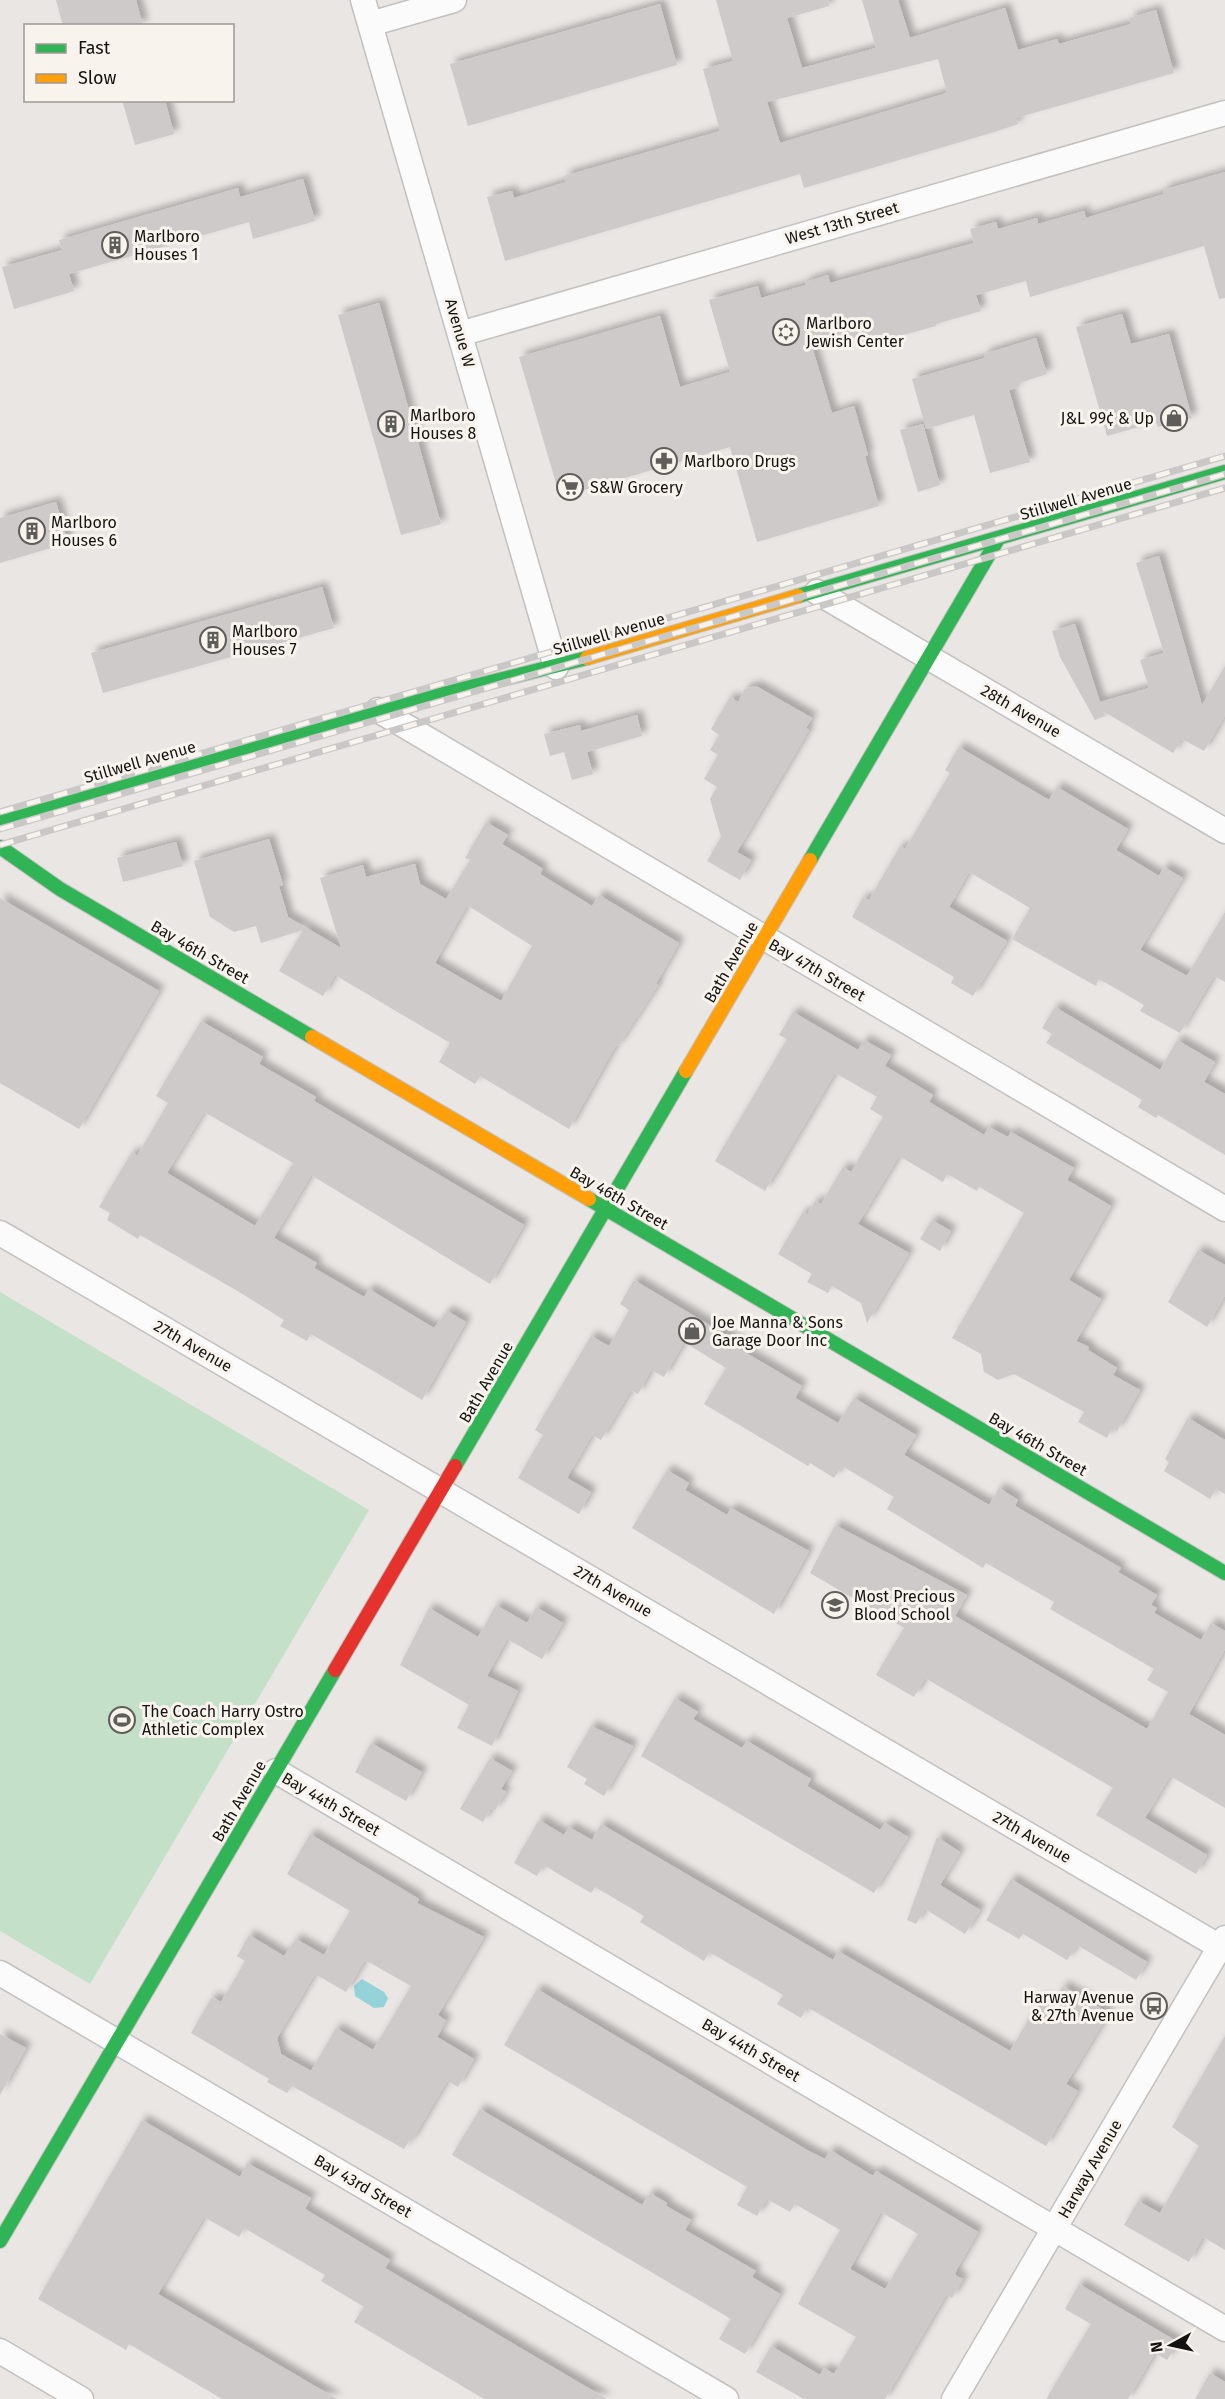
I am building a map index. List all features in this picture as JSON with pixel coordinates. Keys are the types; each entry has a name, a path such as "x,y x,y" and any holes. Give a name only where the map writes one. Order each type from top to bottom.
{"street":[{"name":"Avenue W","path":"363,0 556,667"},
{"path":"370,24 454,0"},
{"name":"West 13th Street","path":"460,334 1225,113"},
{"name":"Stillwell Avenue","path":"0,820 378,710 556,667 1225,472"},
{"name":"Bath Avenue","path":"0,2241 998,539"},
{"name":"28th Avenue","path":"817,592 1225,831"},
{"name":"Bay 47th Street","path":"378,710 1225,1209"},
{"name":"Bay 46th Street","path":"0,847 60,889 1225,1573"},
{"name":"27th Avenue","path":"0,1233 1223,1945"},
{"name":"Bay 44th Street","path":"276,1772 1225,2329"},
{"name":"Harway Avenue","path":"954,2399 1223,1945"},
{"name":"Bay 43rd Street","path":"0,1973 726,2399"},
{"path":"0,2351 81,2399"}],"green space":[{"name":"The Coach Harry Ostro Athletic Complex","path":"0,1292 369,1510 90,1984 0,1931"}],"water":[{"path":"362,1979 384,1992 388,1998 384,2007 374,2008 355,1996 354,1986"}],"building":[{"path":"56,0 136,0 142,24 62,24"},
{"path":"716,0 828,0 829,6 787,18 802,68 876,48 862,0 898,0 910,38 1005,8 1018,50 1057,39 1059,44 1131,24 1129,18 1156,10 1174,73 1016,118 1018,124 991,133 804,188 800,174 505,261 487,197 512,191 514,198 566,182 564,176 720,131 703,69 733,61","holes":["938,59 947,93 780,143 767,102"]},
{"path":"660,4 677,65 468,126 450,64"},
{"path":"123,102 166,102 174,134 135,145"},
{"path":"1225,172 1225,298 1219,299 1204,246 1030,297 1026,281 976,295 981,311 936,324 936,326 860,347 857,337 813,350 832,413 854,406 879,506 757,542 730,447 560,497 519,357 660,316 680,387 730,372 709,300 758,286 761,298 806,285 805,282 828,275 830,283 974,243 970,229 996,222 998,229 1037,218 1038,224 1084,211 1086,218 1164,194 1163,190"},
{"name":"Marlboro Houses 1","path":"303,179 315,221 253,239 249,222 69,274 74,291 14,309 2,267 62,250 59,240 238,188 240,197"},
{"name":"Marlboro Houses 8","path":"379,303 441,524 401,535 338,315"},
{"path":"1122,314 1131,344 1169,334 1192,418 1158,427 1156,422 1107,436 1076,327"},
{"path":"1036,338 1047,374 1016,384 1017,388 1009,390 1030,462 990,473 974,415 926,429 912,379 985,358 984,354"},
{"path":"923,424 940,485 918,492 900,430"},
{"name":"Marlboro Houses 6","path":"56,502 68,543 0,563 0,518"},
{"path":"1159,556 1202,705 1225,666 1225,715 1204,751 1182,739 1173,753 1103,711 1105,716 1095,720 1060,657 1052,631 1075,624 1100,702 1149,688 1140,660 1164,653 1136,563"},
{"name":"Marlboro Houses 7","path":"322,587 334,628 103,693 91,653"},
{"path":"756,686 812,718 806,728 809,730 737,852 751,860 740,880 707,861 721,837 710,799 717,787 704,779 718,755 710,750 719,735 711,729 730,697 738,702 745,689"},
{"path":"637,715 642,736 587,752 593,774 572,780 564,752 550,756 544,734 580,725 581,731"},
{"path":"959,747 1049,800 1057,787 1128,829 1116,850 1159,876 1164,867 1183,878 1140,950 1187,976 1225,912 1225,982 1214,976 1180,1033 1140,1011 1144,1005 1099,979 1096,986 1012,939 1030,908 969,872 949,907 1007,941 973,996 951,983 954,977 852,917 863,897 869,900 900,846 905,849 950,773 945,770"},
{"path":"486,822 508,835 502,844 543,869 540,874 592,906 599,895 679,943 656,984 658,985 618,1046 616,1045 569,1129 480,1076 475,1084 439,1062 450,1043 335,975 323,996 279,971 303,930 261,943 256,926 234,932 210,917 194,861 269,839 283,885 279,886 288,917 341,948 320,878 363,865 366,877 415,864 420,884 446,899 470,860 465,858","holes":["467,905 532,946 501,1001 435,963"]},
{"path":"176,842 183,866 123,882 117,858"},
{"path":"0,898 159,991 79,1129 0,1083"},
{"path":"1055,1007 1160,1070 1177,1040 1215,1062 1204,1082 1225,1094 1225,1155 1158,1115 1156,1118 1138,1107 1142,1100 1046,1043 1052,1034 1042,1028"},
{"path":"793,1012 858,1050 864,1040 891,1055 885,1066 933,1095 929,1102 984,1135 989,1127 1008,1137 1011,1132 1074,1168 1067,1180 1111,1206 1069,1280 1101,1299 1076,1341 1089,1347 1088,1350 1117,1368 1113,1375 1140,1390 1117,1431 1112,1428 1107,1438 1078,1422 1084,1412 1014,1374 998,1380 984,1372 981,1354 952,1338 1024,1213 979,1187 977,1191 947,1174 943,1182 899,1156 858,1224 909,1253 867,1323 861,1303 832,1286 828,1293 807,1282 812,1274 778,1254 803,1212 807,1215 815,1201 821,1204 843,1167 851,1172 883,1117 870,1109 877,1097 835,1073 765,1191 715,1161 787,1039 779,1035"},
{"path":"201,1021 263,1057 259,1064 316,1097 314,1101 524,1225 490,1284 311,1175 274,1238 317,1263 314,1268 364,1297 369,1289 434,1328 447,1311 466,1322 422,1400 311,1334 307,1341 280,1326 284,1320 241,1293 140,1235 138,1239 107,1220 110,1213 99,1207 132,1152 137,1156 168,1103 156,1096","holes":["204,1112 293,1163 255,1226 167,1173"]},
{"path":"932,1220 951,1231 940,1251 920,1239"},
{"path":"1198,1250 1225,1265 1225,1295 1207,1327 1168,1302"},
{"path":"634,1280 741,1344 738,1348 802,1386 795,1398 838,1423 854,1398 916,1435 904,1455 989,1505 999,1488 1018,1500 1015,1506 1121,1568 1118,1572 1157,1595 1151,1605 1157,1608 1154,1613 1201,1640 1211,1623 1225,1631 1225,1649 1189,1714 1225,1735 1225,1808 1170,1776 1145,1818 1207,1855 1196,1874 1096,1815 1113,1788 925,1678 914,1697 876,1675 904,1628 810,1573 835,1525 967,1595 955,1616 1147,1729 1168,1692 1147,1680 1154,1669 1050,1609 1054,1602 986,1563 983,1568 887,1509 894,1497 842,1466 834,1478 810,1463 808,1466 704,1404 726,1368 684,1342 664,1377 651,1370 638,1394 631,1390 601,1440 592,1435 567,1478 591,1492 579,1514 518,1478 543,1435 535,1430 591,1336 609,1346 629,1310 620,1304"},
{"path":"1188,1418 1225,1440 1225,1494 1216,1489 1210,1499 1164,1471 1169,1462 1165,1459"},
{"path":"667,1470 689,1483 685,1490 727,1515 731,1508 809,1551 774,1614 632,1528"},
{"path":"496,1605 527,1623 536,1607 563,1623 542,1659 507,1639 487,1676 518,1691 492,1746 457,1728 469,1705 400,1665 429,1608 478,1637"},
{"path":"675,1698 698,1712 693,1719 718,1734 742,1748 747,1741 811,1779 807,1786 880,1830 885,1823 908,1837 874,1893 641,1756"},
{"path":"591,1726 633,1746 604,1796 584,1784 587,1779 567,1767"},
{"path":"371,1743 422,1772 406,1801 355,1772"},
{"path":"490,1758 512,1771 501,1789 506,1792 495,1810 491,1808 483,1822 460,1809"},
{"path":"539,1820 564,1835 569,1827 592,1840 601,1824 833,1960 838,1951 1010,2051 1041,1998 1052,2005 1063,1986 1109,2013 1066,2084 1078,2091 1046,2146 807,2007 801,2018 777,2004 783,1995 709,1952 704,1961 640,1922 644,1916 595,1887 591,1893 543,1865 537,1876 514,1863"},
{"path":"310,1834 419,1899 417,1903 484,1937 438,2015 446,2021 437,2037 474,2059 458,2087 447,2081 411,2142 409,2141 404,2149 292,2086 287,2093 267,2082 269,2079 191,2033 212,1997 221,2002 233,1982 245,1961 237,1956 249,1935 284,1956 296,1939 324,1955 350,1911 287,1874","holes":["365,1960 411,1986 373,2050 336,2028 311,2071 281,2054 277,2038 315,1974 346,1992"]},
{"path":"937,1837 960,1852 940,1885 980,1910 965,1934 925,1909 916,1924 907,1920"},
{"path":"1011,1879 1147,1962 1136,1980 1077,1945 1067,1960 1023,1934 1019,1939 986,1920"},
{"path":"537,1989 807,2150 825,2159 830,2150 873,2176 876,2171 978,2232 955,2275 963,2279 952,2298 946,2295 885,2399 804,2399 756,2372 771,2346 820,2375 824,2368 834,2374 856,2337 798,2304 840,2230 795,2204 790,2212 767,2199 757,2216 737,2205 747,2187 504,2045","holes":["881,2212 918,2234 885,2289 850,2269"]},
{"path":"0,2034 26,2048 0,2095"},
{"path":"1225,2036 1225,2250 1203,2237 1189,2262 1124,2225 1138,2201 1160,2213 1199,2146 1172,2127"},
{"path":"480,2109 642,2205 650,2193 667,2203 666,2206 691,2220 685,2230 756,2271 752,2277 780,2294 745,2354 719,2339 731,2319 452,2155"},
{"path":"142,2120 240,2177 247,2163 311,2198 305,2209 390,2260 385,2268 607,2399 484,2399 354,2322 364,2307 321,2281 325,2275 244,2228 239,2237 204,2217 158,2294 337,2399 222,2399 129,2344 126,2350 38,2299"},
{"path":"1079,2284 1178,2342 1167,2360 1155,2353 1128,2399 1046,2399 1091,2324 1065,2309"},
{"path":"1210,2373 1225,2382 1225,2399 1195,2399"}],"railway":[{"path":"0,812 1225,456"},
{"path":"0,829 1225,474"},
{"path":"0,845 1225,488"}],"traffic: fast":[{"path":"798,596 1225,472"},
{"path":"810,860 998,539"},
{"path":"0,820 378,710 587,658"},
{"path":"0,847 60,889 312,1037"},
{"path":"455,1466 686,1071"},
{"path":"589,1199 1225,1573"},
{"path":"0,2241 335,1670"}],"traffic: slow":[{"path":"587,658 798,596"},
{"path":"686,1071 810,860"},
{"path":"312,1037 589,1199"}],"traffic: jam":[{"path":"335,1670 455,1466"}],"place":[{"name":"Marlboro Houses 1","path":"115,245"},
{"name":"Marlboro Jewish Center","path":"786,332"},
{"name":"J&L 99¢ & Up","path":"1174,418"},
{"name":"Marlboro Houses 8","path":"391,424"},
{"name":"Marlboro Drugs","path":"664,461"},
{"name":"S&W Grocery","path":"570,487"},
{"name":"Marlboro Houses 6","path":"32,531"},
{"name":"Marlboro Houses 7","path":"213,640"},
{"name":"Joe Manna & Sons Garage Door Inc","path":"692,1331"},
{"name":"Most Precious Blood School","path":"835,1605"},
{"name":"The Coach Harry Ostro Athletic Complex","path":"122,1720"},
{"name":"Harway Avenue & 27th Avenue","path":"1154,2006"}]}
